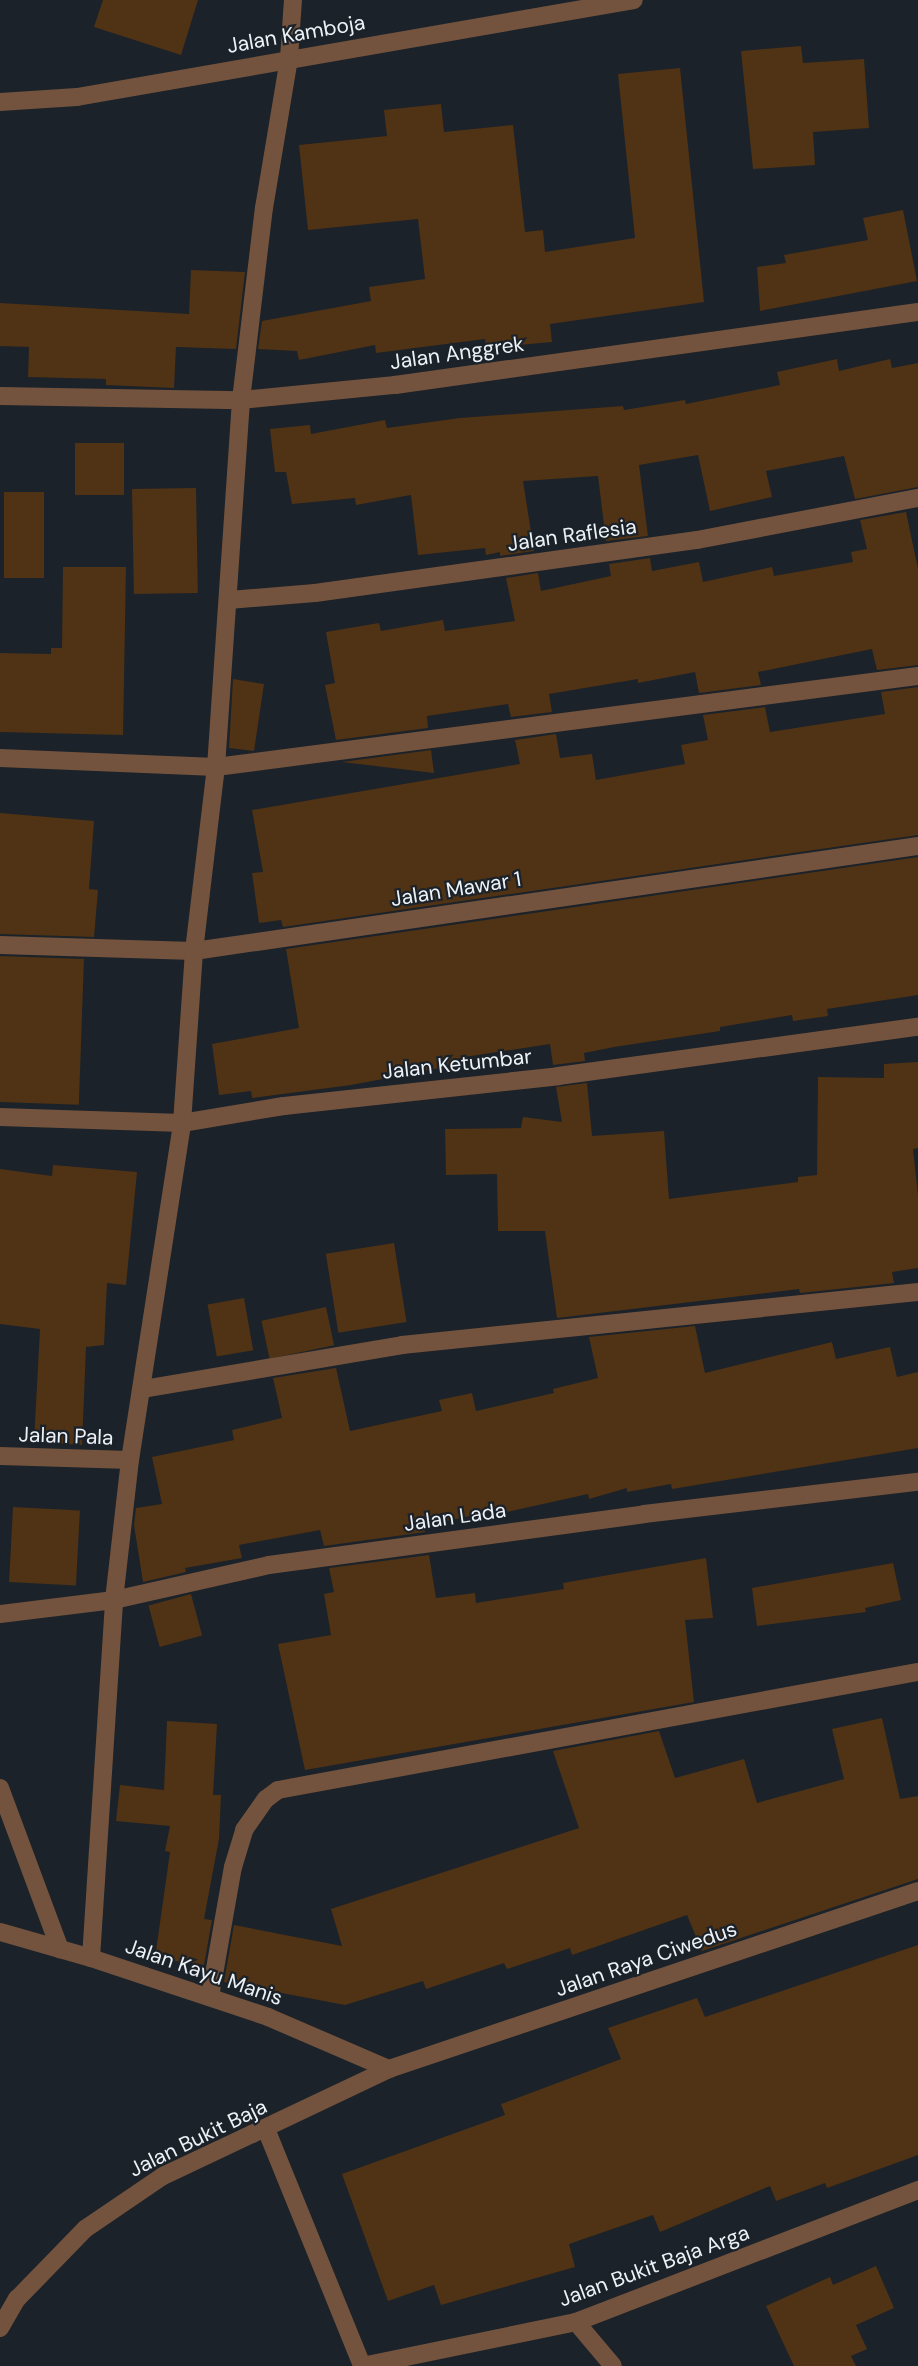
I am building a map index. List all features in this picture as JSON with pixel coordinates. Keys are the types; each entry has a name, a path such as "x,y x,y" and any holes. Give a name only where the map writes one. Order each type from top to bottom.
{"street":[{"path":"92,1958 114,1600 130,1460 143,1389 182,1123 195,951 216,767 241,400 264,208 289,58 293,0"},
{"name":"Jalan Kamboja","path":"0,102 77,97 289,58 634,0"},
{"name":"Jalan Anggrek","path":"0,396 241,400 395,385 918,312"},
{"name":"Jalan Raflesia","path":"229,600 315,593 697,540 918,498"},
{"path":"0,758 216,767 918,676"},
{"name":"Jalan Mawar 1","path":"0,945 195,951 918,846"},
{"name":"Jalan Ketumbar","path":"0,1117 182,1123 284,1106 558,1076 918,1027"},
{"path":"143,1389 402,1346 918,1292"},
{"name":"Jalan Pala","path":"0,1456 130,1460"},
{"name":"Jalan Lada","path":"0,1614 114,1600 269,1566 633,1515 918,1482"},
{"path":"210,1997 233,1866 244,1830 256,1810 278,1790 918,1672"},
{"path":"0,1788 60,1949"},
{"name":"Jalan Raya Ciwedus","path":"389,2069 918,1891"},
{"name":"Jalan Kayu Manis","path":"0,1932 92,1958 268,2017 389,2069"},
{"name":"Jalan Bukit Baja","path":"0,2328 17,2299 86,2229 163,2176 389,2069"},
{"path":"266,2129 362,2366"},
{"name":"Jalan Bukit Baja Arga","path":"362,2366 576,2322 918,2190"},
{"path":"576,2322 613,2366"}],"building":[{"path":"103,0 198,0 181,55 94,27"},
{"path":"801,46 803,63 864,59 869,128 813,132 815,165 753,169 741,51"},
{"path":"680,68 704,302 550,324 552,342 486,348 485,339 376,353 375,345 299,360 297,351 258,349 262,321 371,301 369,287 425,279 418,219 308,230 299,145 387,136 384,110 441,104 444,132 513,125 525,232 543,230 545,252 635,238 618,74"},
{"path":"903,210 917,281 760,311 757,267 786,263 784,255 868,240 863,218"},
{"path":"191,270 245,272 236,349 176,347 174,388 106,385 106,379 28,377 29,347 0,346 0,303 189,314"},
{"path":"837,359 839,371 890,359 892,368 918,363 918,487 855,499 844,456 766,471 772,497 710,511 698,455 639,465 648,536 606,541 598,476 523,481 534,551 500,556 500,552 486,555 485,548 418,555 411,495 356,505 355,498 292,504 286,472 275,472 270,429 310,425 311,434 385,420 387,428 460,418 623,406 624,410 685,400 686,404 780,385 777,372"},
{"path":"75,443 124,443 124,495 75,495"},
{"path":"196,488 198,593 134,594 132,489"},
{"path":"4,492 44,492 44,578 4,578"},
{"path":"906,512 918,569 918,665 877,670 872,649 758,672 761,685 699,693 695,672 638,683 638,679 549,694 552,712 511,717 508,704 427,716 428,728 336,740 325,685 335,683 326,632 379,623 381,631 443,620 445,631 515,621 506,578 538,573 541,591 611,576 609,564 650,558 652,571 699,562 703,582 772,567 774,576 853,562 851,552 867,549 860,520"},
{"path":"63,567 126,567 123,735 0,732 0,653 51,654 51,648 62,648"},
{"path":"233,679 264,684 254,751 229,748"},
{"path":"918,687 918,835 283,927 281,920 259,923 252,873 263,872 252,810 520,764 515,740 556,734 560,758 592,754 596,780 685,764 681,745 708,740 703,715 765,707 770,732 885,714 881,692"},
{"path":"431,750 434,773 342,762"},
{"path":"0,813 94,821 89,889 98,890 94,937 0,934"},
{"path":"918,857 918,995 827,1009 828,1016 793,1021 792,1015 720,1027 720,1031 614,1047 584,1053 585,1061 553,1065 550,1044 465,1057 466,1063 351,1085 252,1098 251,1091 219,1095 212,1044 299,1028 286,949"},
{"path":"0,956 84,959 79,1105 0,1102"},
{"path":"918,1062 918,1148 913,1149 918,1195 918,1268 892,1272 894,1283 800,1293 799,1289 557,1318 545,1231 498,1231 497,1174 446,1175 445,1129 521,1128 523,1117 562,1122 556,1087 587,1083 592,1136 664,1131 669,1199 798,1182 798,1177 817,1175 818,1077 884,1078 884,1064"},
{"path":"53,1165 137,1172 126,1285 107,1283 104,1345 86,1347 82,1445 34,1442 40,1329 0,1324 0,1169 52,1176"},
{"path":"394,1243 407,1322 338,1333 326,1254"},
{"path":"244,1298 253,1350 217,1357 208,1304"},
{"path":"326,1307 334,1345 270,1359 261,1321"},
{"path":"695,1326 705,1373 832,1342 836,1359 890,1347 897,1377 918,1372 918,1448 672,1489 671,1484 627,1492 627,1488 589,1499 588,1494 498,1514 497,1510 424,1526 425,1532 324,1546 320,1530 239,1545 242,1558 185,1568 186,1572 143,1582 134,1525 136,1508 162,1504 152,1457 234,1440 232,1430 282,1418 273,1378 336,1368 350,1431 442,1411 439,1400 472,1393 476,1411 554,1393 553,1389 598,1378 589,1337"},
{"path":"13,1507 80,1511 76,1585 9,1582"},
{"path":"429,1555 436,1598 475,1593 476,1603 564,1589 563,1583 706,1558 713,1618 685,1620 694,1702 305,1770 278,1644 331,1635 324,1594 334,1592 329,1568"},
{"path":"893,1563 901,1600 865,1608 866,1612 757,1626 752,1588"},
{"path":"191,1594 202,1636 160,1647 148,1605"},
{"path":"882,1718 900,1799 918,1796 918,1879 702,1951 687,1915 572,1955 570,1948 507,1969 504,1963 426,1989 423,1981 345,2005 224,1982 234,1925 342,1946 331,1909 579,1828 553,1751 659,1731 675,1778 744,1759 757,1803 844,1779 832,1729"},
{"path":"167,1721 217,1724 213,1795 221,1795 219,1839 204,1919 212,1920 204,1965 155,1958 170,1852 165,1851 170,1826 116,1821 120,1785 164,1790"},
{"path":"918,1945 918,2155 827,2188 825,2183 776,2201 770,2186 660,2232 653,2215 569,2244 575,2267 441,2305 434,2285 388,2301 342,2174 505,2115 501,2104 621,2059 608,2028 697,1998 705,2017"},
{"path":"876,2266 894,2308 856,2325 867,2349 851,2356 856,2366 794,2366 766,2306 830,2277 833,2285"}]}
